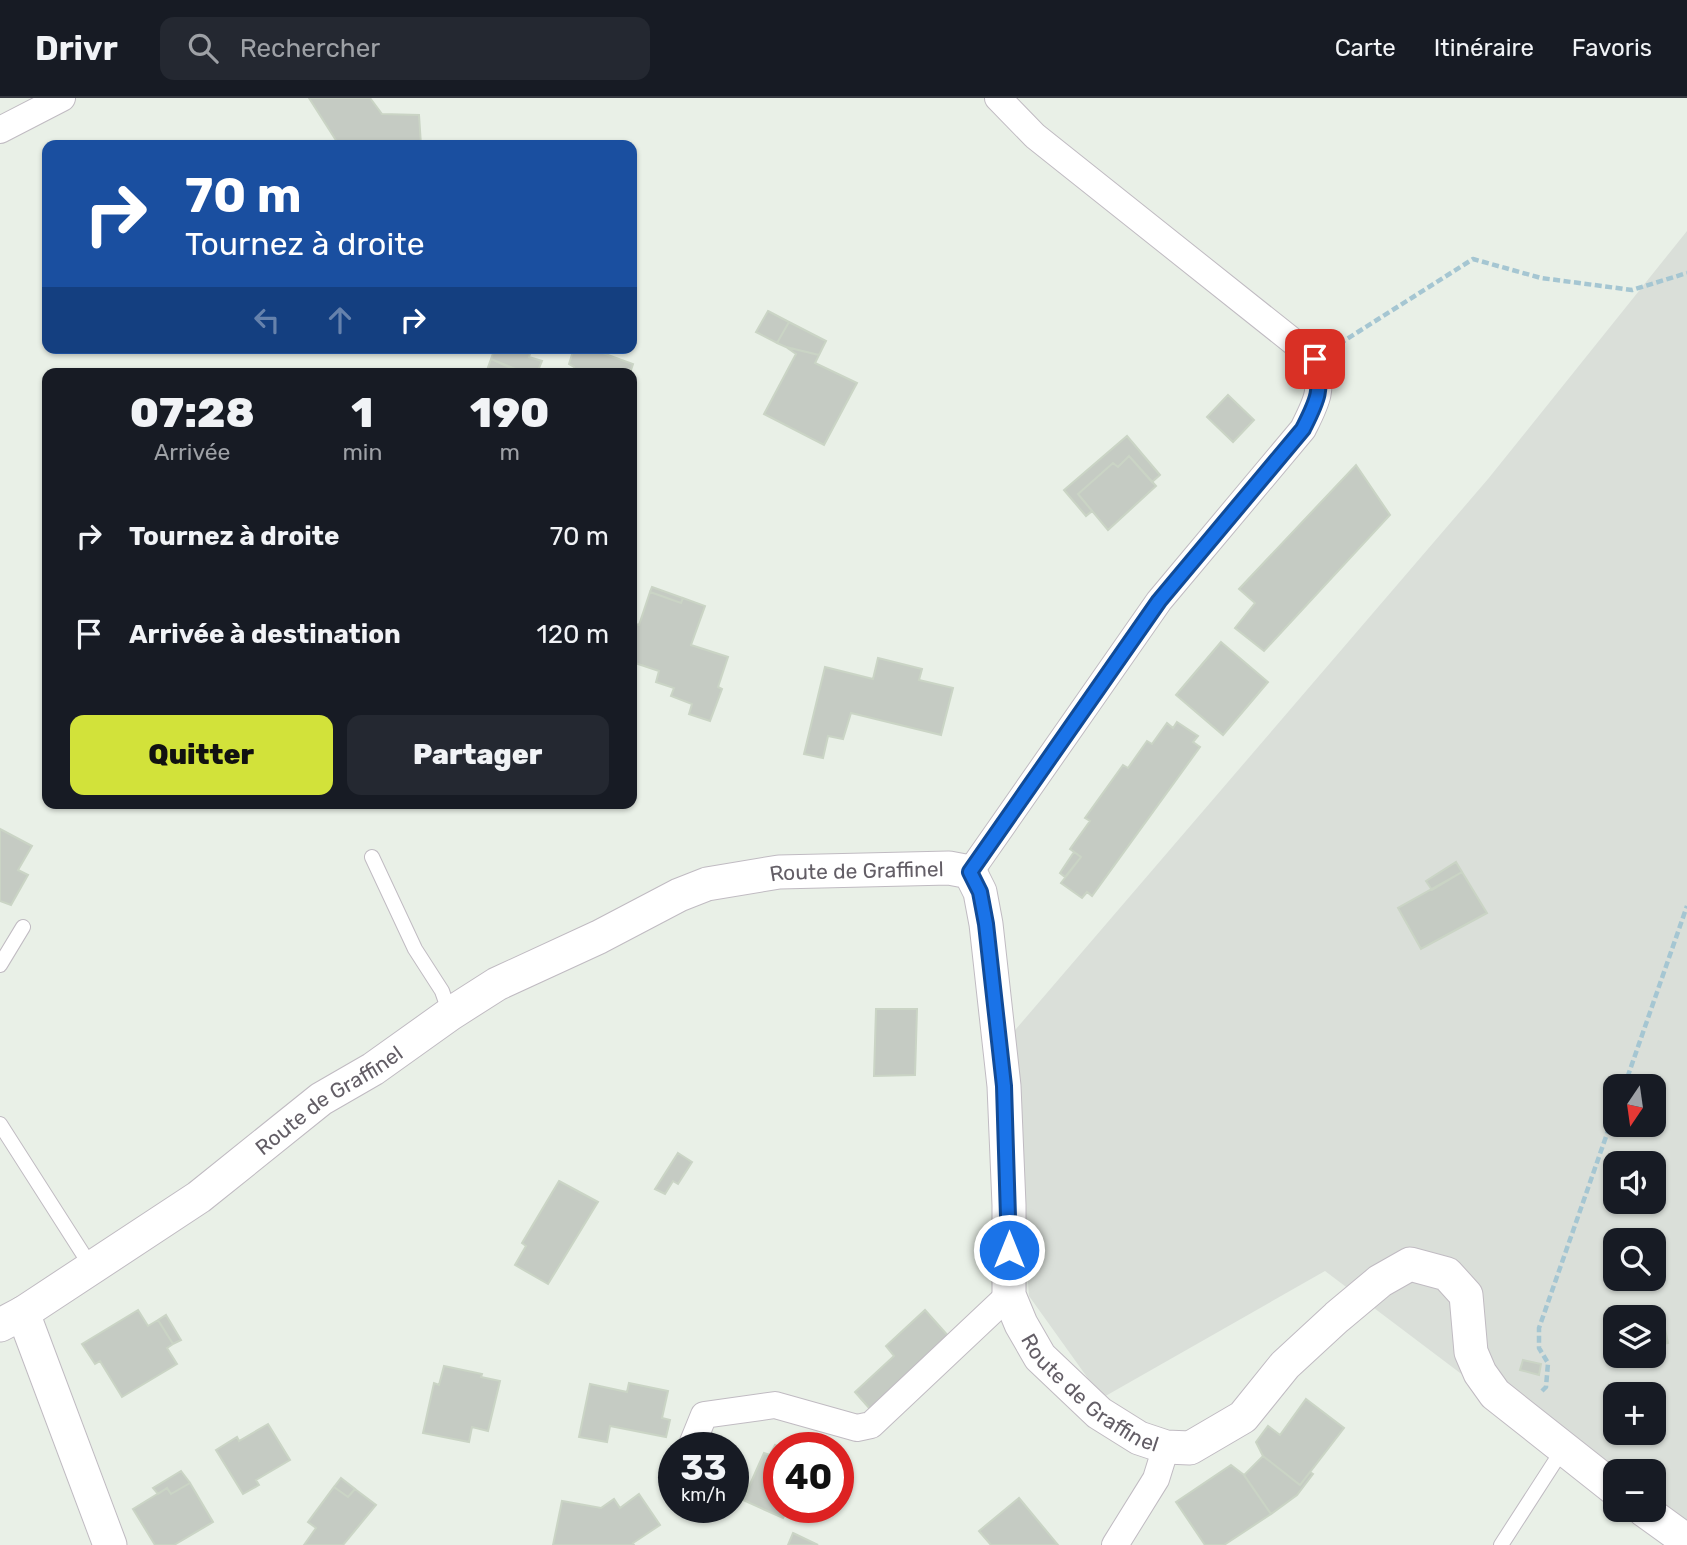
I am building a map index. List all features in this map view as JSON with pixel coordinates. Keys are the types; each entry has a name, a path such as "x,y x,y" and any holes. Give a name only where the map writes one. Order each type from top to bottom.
{"street":[{"path":"0,130 62,98"},
{"path":"970,872 1159,601 1303,429 1316,401 1320,380 1315,359 1035,136 998,98"},
{"name":"Route de Graffinel","path":"11,1319 199,1197 321,1099 373,1069 497,984 707,884 779,872 948,869 970,872 980,892 986,924 1004,1086 1009,1205 1009,1294 1021,1324 1040,1357 1099,1413 1139,1438 1166,1447 1190,1448 1243,1417 1285,1365 1337,1317 1380,1281 1410,1264 1447,1274 1466,1295 1471,1352 1479,1373 1495,1394 1603,1480"},
{"path":"697,1432 704,1415 775,1405 857,1429 871,1425 1009,1294"},
{"path":"11,1319 110,1545"},
{"path":"1115,1545 1156,1479 1166,1447"},
{"path":"1661,1522 1687,1541"}],"lane":[{"path":"372,858 415,950 442,991 450,1014"},
{"path":"0,965 23,926"},
{"path":"0,1124 92,1268"},
{"path":"1501,1545 1563,1450"}],"path":[{"path":"1315,359 1474,259 1541,278 1632,290 1687,273"},
{"path":"1629,1074 1687,906"},
{"path":"1522,1417 1546,1387 1548,1363 1539,1348 1539,1328 1606,1138"}],"shaded area":[{"path":"1687,231 1687,1544 1666,1522 1666,1459 1603,1459 1603,1481 1325,1271 1102,1398 1029,1296 1010,1036 1488,479"}],"building":[{"path":"309,98 370,98 382,114 419,115 421,140 336,140"},
{"path":"768,311 789,322 777,343 756,332"},
{"path":"789,322 826,341 819,355 777,343"},
{"path":"786,347 819,355 815,363 857,383 824,445 764,414 796,354"},
{"path":"493,354 530,354 529,357 542,361 539,368 511,368 491,359"},
{"path":"572,354 606,354 633,364 632,368 574,368 569,364"},
{"path":"491,359 513,368 488,368"},
{"path":"1228,395 1254,420 1233,442 1207,417"},
{"path":"1127,436 1160,475 1152,482 1129,456 1118,467 1113,463 1078,494 1092,511 1086,516 1064,490"},
{"path":"1129,456 1156,486 1108,530 1078,494 1113,463 1118,467"},
{"path":"1356,465 1390,515 1264,651 1235,628 1255,603 1239,589"},
{"path":"652,587 683,598 681,603 650,592"},
{"path":"650,592 681,603 683,598 705,606 691,645 728,657 718,687 722,689 710,721 689,714 692,704 671,696 674,688 656,682 659,671 637,664 637,624 639,625"},
{"path":"1221,642 1268,682 1223,735 1176,695"},
{"path":"878,658 922,669 919,680 953,688 941,735 851,713 843,739 828,736 823,758 804,754 825,667 873,679"},
{"path":"1177,722 1198,736 1193,742 1200,747 1092,896 1087,892 1082,898 1061,883 1081,857 1070,849 1090,821 1085,818 1123,765 1128,768 1147,741 1152,744 1167,723 1173,728"},
{"path":"0,829 32,846 18,870 28,875 11,905 0,901"},
{"path":"1074,852 1081,857 1065,877 1060,873"},
{"path":"1456,862 1462,872 1432,890 1426,881"},
{"path":"1462,872 1487,913 1421,949 1398,908"},
{"path":"876,1009 917,1009 915,1075 874,1076"},
{"path":"678,1153 692,1162 678,1184 673,1181 665,1194 655,1189"},
{"path":"559,1181 598,1202 548,1284 515,1265 526,1246 522,1243"},
{"path":"138,1310 148,1326 158,1320 173,1344 167,1348 177,1364 122,1397 100,1361 95,1364 82,1344"},
{"path":"925,1310 950,1338 870,1409 855,1392 894,1356 886,1346"},
{"path":"166,1315 181,1340 173,1344 158,1320"},
{"path":"1523,1360 1541,1364 1539,1375 1520,1370"},
{"path":"444,1366 482,1374 481,1377 500,1381 488,1431 472,1427 469,1442 423,1433 434,1383 439,1385"},
{"path":"629,1383 668,1391 662,1418 670,1420 667,1432 658,1432 658,1435 610,1426 607,1442 579,1437 590,1384 627,1392"},
{"path":"1306,1399 1344,1428 1300,1485 1263,1456 1256,1442 1268,1426 1280,1435"},
{"path":"268,1424 290,1460 256,1480 259,1485 243,1494 216,1450 237,1437 239,1441"},
{"path":"763,1455 763,1509 749,1503 749,1487"},
{"path":"1263,1456 1300,1485 1310,1472 1313,1474 1297,1495 1271,1514 1244,1475"},
{"path":"1231,1465 1244,1475 1271,1514 1224,1545 1205,1545 1176,1502"},
{"path":"181,1471 190,1483 171,1494 167,1488 158,1494 153,1488"},
{"path":"341,1478 355,1489 348,1497 334,1487"},
{"path":"190,1483 213,1522 174,1545 155,1545 133,1509 167,1488 171,1494"},
{"path":"334,1487 348,1497 355,1489 376,1505 343,1545 304,1545 316,1528 308,1522"},
{"path":"639,1494 660,1525 633,1543 634,1545 553,1545 562,1501 601,1508 614,1499 620,1508"},
{"path":"1019,1498 1058,1545 991,1545 979,1531"},
{"path":"793,1533 818,1545 788,1545"}],"route":[{"path":"1009,1250 1004,1086 986,924 980,892 970,872 1159,601 1303,429 1316,401 1320,380 1315,359"}]}
